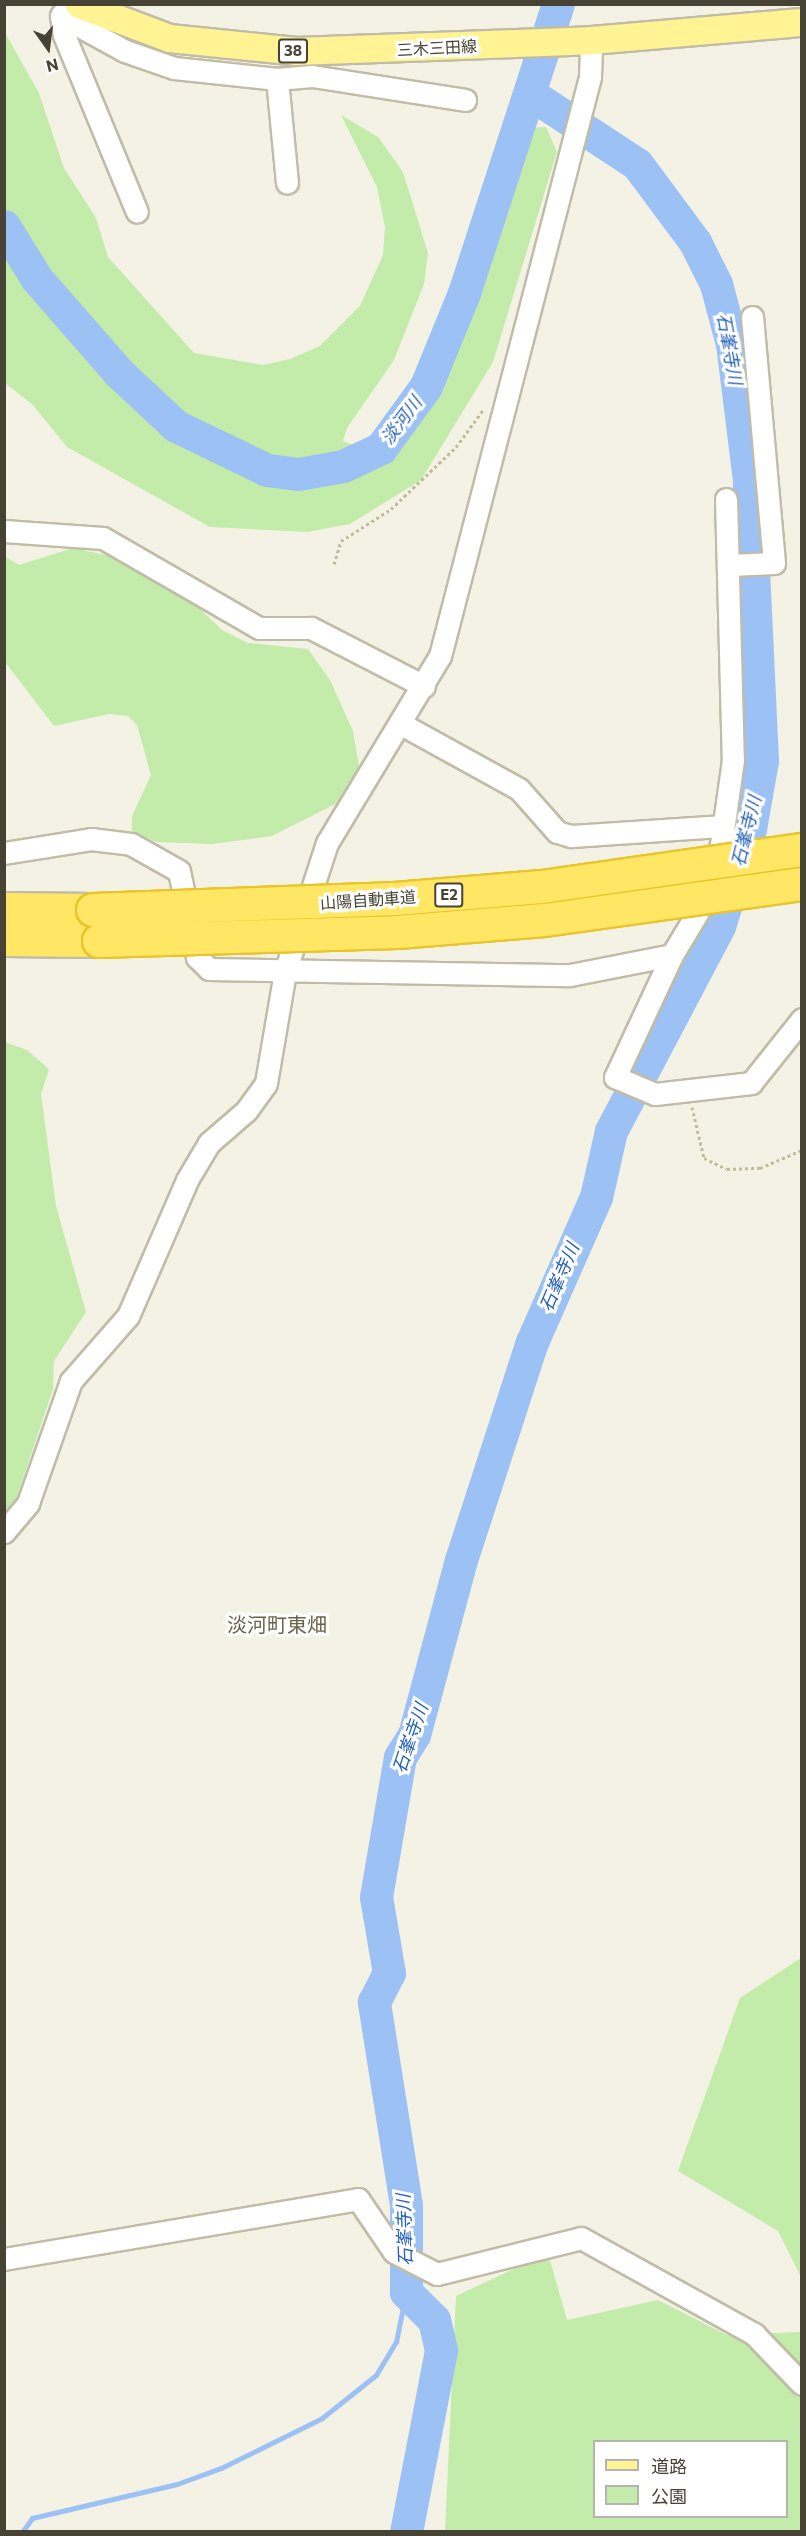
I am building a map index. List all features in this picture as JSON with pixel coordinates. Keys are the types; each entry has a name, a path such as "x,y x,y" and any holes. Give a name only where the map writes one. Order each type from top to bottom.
{"highway":[{"name":"山陽自動車道","path":"4,909 93,910 406,898 565,884 801,850"},
{"name":"山陽自動車道","path":"4,940 99,941 420,930 556,918 801,884"}],"main road":[{"name":"三木三田線","path":"70,8 169,38 231,48 401,50 583,41 801,22"}],"street":[{"path":"137,212 64,34 70,8 125,51 174,68 277,79 312,76 465,100"},
{"path":"4,1532 28,1503 71,1381 128,1316 187,1180 209,1143 246,1111 266,1083 285,972 327,843 403,724 440,656 590,77 583,41"},
{"path":"277,79 287,183"},
{"path":"731,565 774,563 752,317"},
{"path":"726,499 731,565 733,760 708,895 672,955 615,1077 647,1091 752,1083 801,1019"},
{"path":"4,531 104,538 259,628 320,631 424,686"},
{"path":"403,724 519,789 557,832 571,836 721,825"},
{"path":"4,853 91,839 131,844 179,871 197,957 209,969 285,972 453,969 570,975 672,955"},
{"path":"4,2259 358,2199 394,2252 437,2274 581,2238 754,2334 801,2384"}],"path":[{"path":"334,564 341,541 390,509 456,447 488,403"},
{"path":"690,1088 694,1133 704,1158 727,1169 760,1168 801,1150"}],"green space":[{"path":"4,31 39,93 64,168 96,218 108,257 194,353 263,365 290,359 320,346 360,306 383,255 385,227 377,187 341,115 378,137 403,172 428,253 424,284 394,360 347,428 343,441 356,446 371,443 402,413 437,353 523,138 532,128 546,127 557,152 493,362 421,480 350,524 307,532 210,527 67,447 32,404 6,384"},
{"path":"73,548 154,565 222,630 248,643 308,649 330,680 353,731 360,773 345,799 272,836 212,844 156,842 132,831 132,816 151,775 137,725 128,716 109,714 54,726 5,662 4,556 19,565"},
{"path":"5,1042 27,1050 49,1069 41,1094 56,1206 86,1312 54,1361 53,1389 11,1514 5,1519"},
{"path":"801,1958 801,2277 778,2231 678,2171 740,1998"},
{"path":"548,2253 567,2320 658,2300 727,2335 801,2332 801,2531 445,2532 456,2296"}],"waterway":[{"name":"淡河川","path":"4,226 37,279 118,372 176,426 267,470 298,474 343,466 381,448 426,386 464,293 558,4"},
{"name":"石峯寺川","path":"406,2532 441,2350 434,2320 406,2292 406,2205 374,2002 389,1973 376,1897 400,1757 414,1735 461,1560 532,1342 596,1197 611,1131 719,926 750,829 762,760 749,480 732,344 716,284 695,242 637,164 532,95"},
{"path":"22,2532 32,2518 177,2484 221,2468 322,2418 376,2375 396,2342 406,2292"}],"district":[{"name":"淡河町東畑","path":"277,1624"}]}
